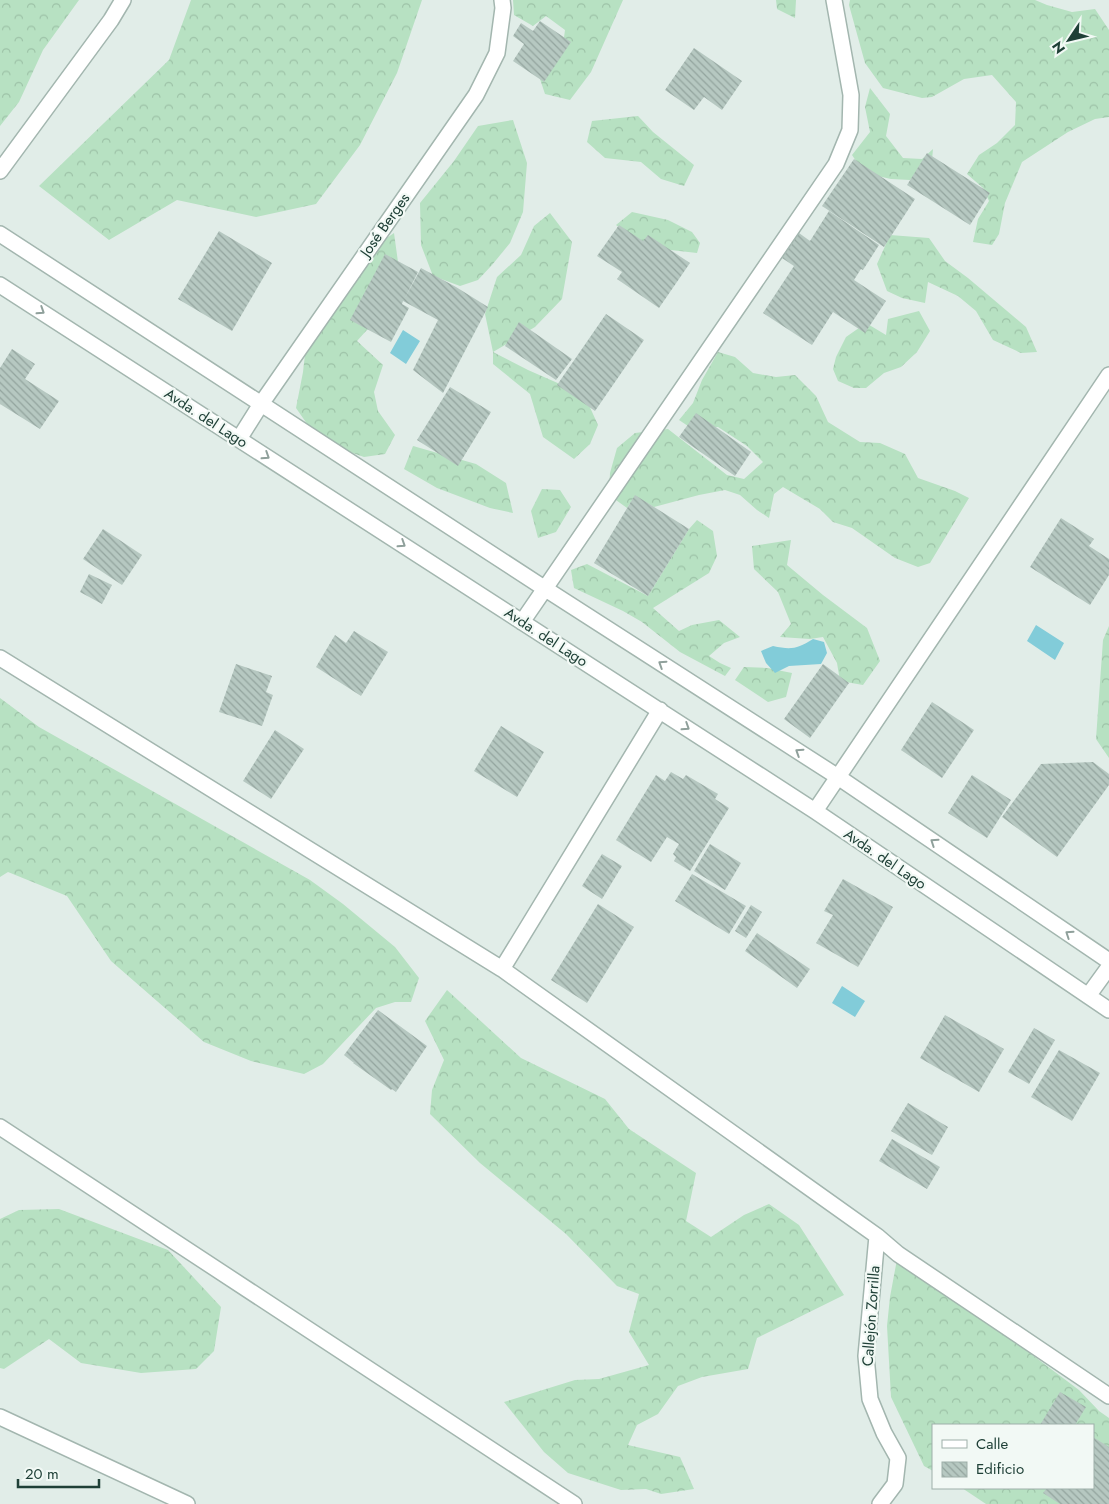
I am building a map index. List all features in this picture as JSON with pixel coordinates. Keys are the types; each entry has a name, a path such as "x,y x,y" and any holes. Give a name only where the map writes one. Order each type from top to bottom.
{"street":[{"path":"0,171 111,20 123,0"},
{"name":"José Berges","path":"239,439 261,404 476,95 497,53 503,8 502,0"},
{"path":"522,622 836,164 850,130 851,94 834,0"},
{"path":"0,234 838,777 1109,961"},
{"name":"Avda. del Lago","path":"0,285 816,811 1109,1010"},
{"path":"816,811 1109,375"},
{"path":"0,658 502,969 877,1236 898,1254 1109,1396"},
{"path":"502,969 660,710"},
{"path":"1088,996 1109,967"},
{"path":"0,1127 574,1504"},
{"name":"Callejón Zorrilla","path":"877,1236 866,1356 870,1399 884,1433 898,1458 895,1484 880,1504"},
{"path":"0,1417 187,1504"}],"green space":[{"path":"0,0 79,0 43,50 19,102 0,126"},
{"path":"191,0 422,0 397,73 360,145 316,204 256,217 177,200 109,240 39,186 169,60"},
{"path":"513,0 623,0 591,72 570,100 545,94 534,61 562,52 565,30 546,16 533,26 514,15"},
{"path":"776,0 796,0 795,18 777,9"},
{"path":"850,0 1035,0 1072,12 1095,9 1109,30 1109,117 1095,119 1068,132 1022,162 1005,203 999,234 992,245 973,242 978,219 989,201 983,188 967,174 979,155 997,143 1015,125 1016,102 992,75 964,79 932,97 922,98 883,88 865,63 849,5"},
{"path":"870,88 890,114 886,136 903,158 922,159 933,149 932,160 910,180 891,179 864,173 852,155 870,132 865,107"},
{"path":"638,116 653,132 694,165 684,186 661,179 641,162 605,158 587,142 592,121"},
{"path":"513,120 527,163 523,212 510,243 478,280 460,286 433,276 421,245 420,203 454,161 478,126"},
{"path":"632,212 668,220 692,232 700,243 697,253 662,249 632,238 616,225"},
{"path":"550,213 572,242 562,299 535,327 493,352 485,314 497,277 521,255 534,226"},
{"path":"394,233 402,291 357,341 383,365 374,392 378,411 395,435 385,454 364,457 319,441 296,408 307,337 365,253"},
{"path":"890,235 929,238 945,261 1026,327 1037,352 1021,353 993,340 976,311 958,296 928,282 925,303 902,298 887,291 877,264"},
{"path":"919,311 930,331 917,352 901,367 884,373 866,388 854,388 838,381 833,369 836,357 846,337 866,323 886,335 888,319"},
{"path":"493,352 569,388 588,403 598,425 590,444 574,459 543,437 530,394 493,364"},
{"path":"718,352 735,357 753,373 776,377 795,375 816,396 828,422 860,442 880,443 905,454 918,478 969,498 930,563 918,567 895,558 852,528 833,522 820,509 783,487 774,494 769,518 740,495 725,490 654,507 635,496 627,508 609,495 610,473 617,448 635,433 668,429 727,475 744,479 763,462 747,446 718,427 691,428 679,420 693,403 702,380"},
{"path":"413,446 476,464 506,483 513,513 490,508 437,488 404,469"},
{"path":"542,489 560,490 571,507 556,532 538,538 531,511"},
{"path":"697,520 713,531 717,556 709,573 653,608 679,631 692,625 719,620 740,637 724,643 709,656 731,668 725,676 680,652 642,622 574,588 571,570 587,564 648,596 689,529"},
{"path":"791,540 787,565 867,628 880,661 863,685 840,681 837,663 823,637 810,639 780,637 791,624 778,592 754,569 752,546"},
{"path":"1109,626 1109,758 1096,739 1103,640"},
{"path":"744,667 767,668 792,673 786,697 768,702 735,680"},
{"path":"0,698 39,727 310,880 343,904 395,947 419,978 411,1002 395,1002 376,1008 323,1064 304,1074 251,1061 204,1042 111,961 67,896 8,872 0,877"},
{"path":"447,990 521,1058 605,1099 629,1129 696,1173 686,1221 711,1237 744,1215 769,1204 799,1225 844,1295 757,1338 748,1369 702,1377 678,1386 658,1414 637,1425 628,1445 680,1457 694,1489 661,1494 646,1489 621,1490 568,1473 544,1452 504,1402 575,1380 599,1379 649,1365 629,1332 639,1294 617,1286 566,1234 480,1163 430,1114 432,1090 444,1060 425,1021"},
{"path":"59,1209 168,1250 221,1307 214,1351 196,1369 141,1373 81,1363 49,1339 4,1369 0,1368 0,1219 19,1210"},
{"path":"898,1254 1079,1390 1099,1411 1109,1418 1109,1504 986,1504 964,1489 1094,1489 1094,1424 932,1424 932,1470 924,1466 891,1397 887,1326"}],"water":[{"path":"403,330 420,341 406,364 390,353"},
{"path":"1036,625 1064,643 1055,660 1027,641"},
{"path":"813,639 824,642 827,653 821,664 789,666 775,673 766,663 761,651 773,646 794,648"},
{"path":"842,986 865,1001 855,1017 832,1003"}],"building":[{"path":"540,21 571,42 544,82 513,61 524,44 513,36 521,23 533,31"},
{"path":"694,48 742,81 722,110 704,97 694,110 665,90"},
{"path":"927,153 990,193 970,225 907,185"},
{"path":"854,159 915,199 884,247 822,206"},
{"path":"829,211 879,245 863,270 861,269 854,280 886,301 865,333 833,312 812,345 763,313 794,266 782,258 799,233 810,241"},
{"path":"619,225 643,241 648,235 690,263 659,308 617,279 622,272 597,256"},
{"path":"219,231 272,263 232,331 178,299"},
{"path":"385,254 418,272 405,298 421,268 488,307 443,393 413,370 438,320 403,301 402,304 409,308 391,342 350,320"},
{"path":"606,314 644,340 595,411 557,385"},
{"path":"519,322 572,359 556,380 505,346"},
{"path":"12,349 35,364 25,379 59,401 40,429 0,404 0,368"},
{"path":"450,387 491,412 458,466 417,440"},
{"path":"696,413 751,452 735,476 679,437"},
{"path":"635,495 689,529 648,596 594,563"},
{"path":"1061,518 1094,539 1089,546 1109,559 1109,575 1090,605 1030,567"},
{"path":"103,529 142,555 122,585 83,559"},
{"path":"89,574 112,585 102,604 80,592"},
{"path":"354,631 388,652 361,696 316,667 335,635 346,643"},
{"path":"236,664 272,676 266,692 273,695 262,726 219,712"},
{"path":"823,664 849,683 810,738 784,719"},
{"path":"932,702 974,730 942,778 901,750"},
{"path":"501,726 544,752 517,797 474,771"},
{"path":"275,730 304,749 271,799 243,781"},
{"path":"1093,762 1109,774 1109,785 1057,857 1002,817 1041,764"},
{"path":"671,772 683,779 686,775 718,794 715,799 729,808 690,871 674,861 676,857 673,854 679,844 667,837 651,862 616,840 656,775 665,781"},
{"path":"972,775 1011,800 987,838 948,813"},
{"path":"710,844 741,863 725,890 694,871"},
{"path":"602,854 622,866 602,899 582,886"},
{"path":"692,874 746,906 729,934 675,901"},
{"path":"843,879 893,907 858,967 816,943 833,915 824,911"},
{"path":"598,904 634,927 587,1003 551,980"},
{"path":"751,905 762,912 746,938 735,931"},
{"path":"757,933 810,969 797,988 745,951"},
{"path":"378,1010 427,1046 396,1092 344,1055"},
{"path":"945,1015 1004,1049 979,1092 920,1058"},
{"path":"1034,1028 1055,1040 1029,1084 1008,1072"},
{"path":"1059,1050 1100,1073 1072,1121 1031,1097"},
{"path":"908,1103 948,1127 932,1155 891,1131"},
{"path":"892,1139 940,1167 927,1189 879,1161"},
{"path":"1060,1392 1086,1407 1076,1424 1041,1424"},
{"path":"1094,1438 1109,1447 1109,1504 1060,1504 1043,1493 1046,1489 1094,1489"}]}
